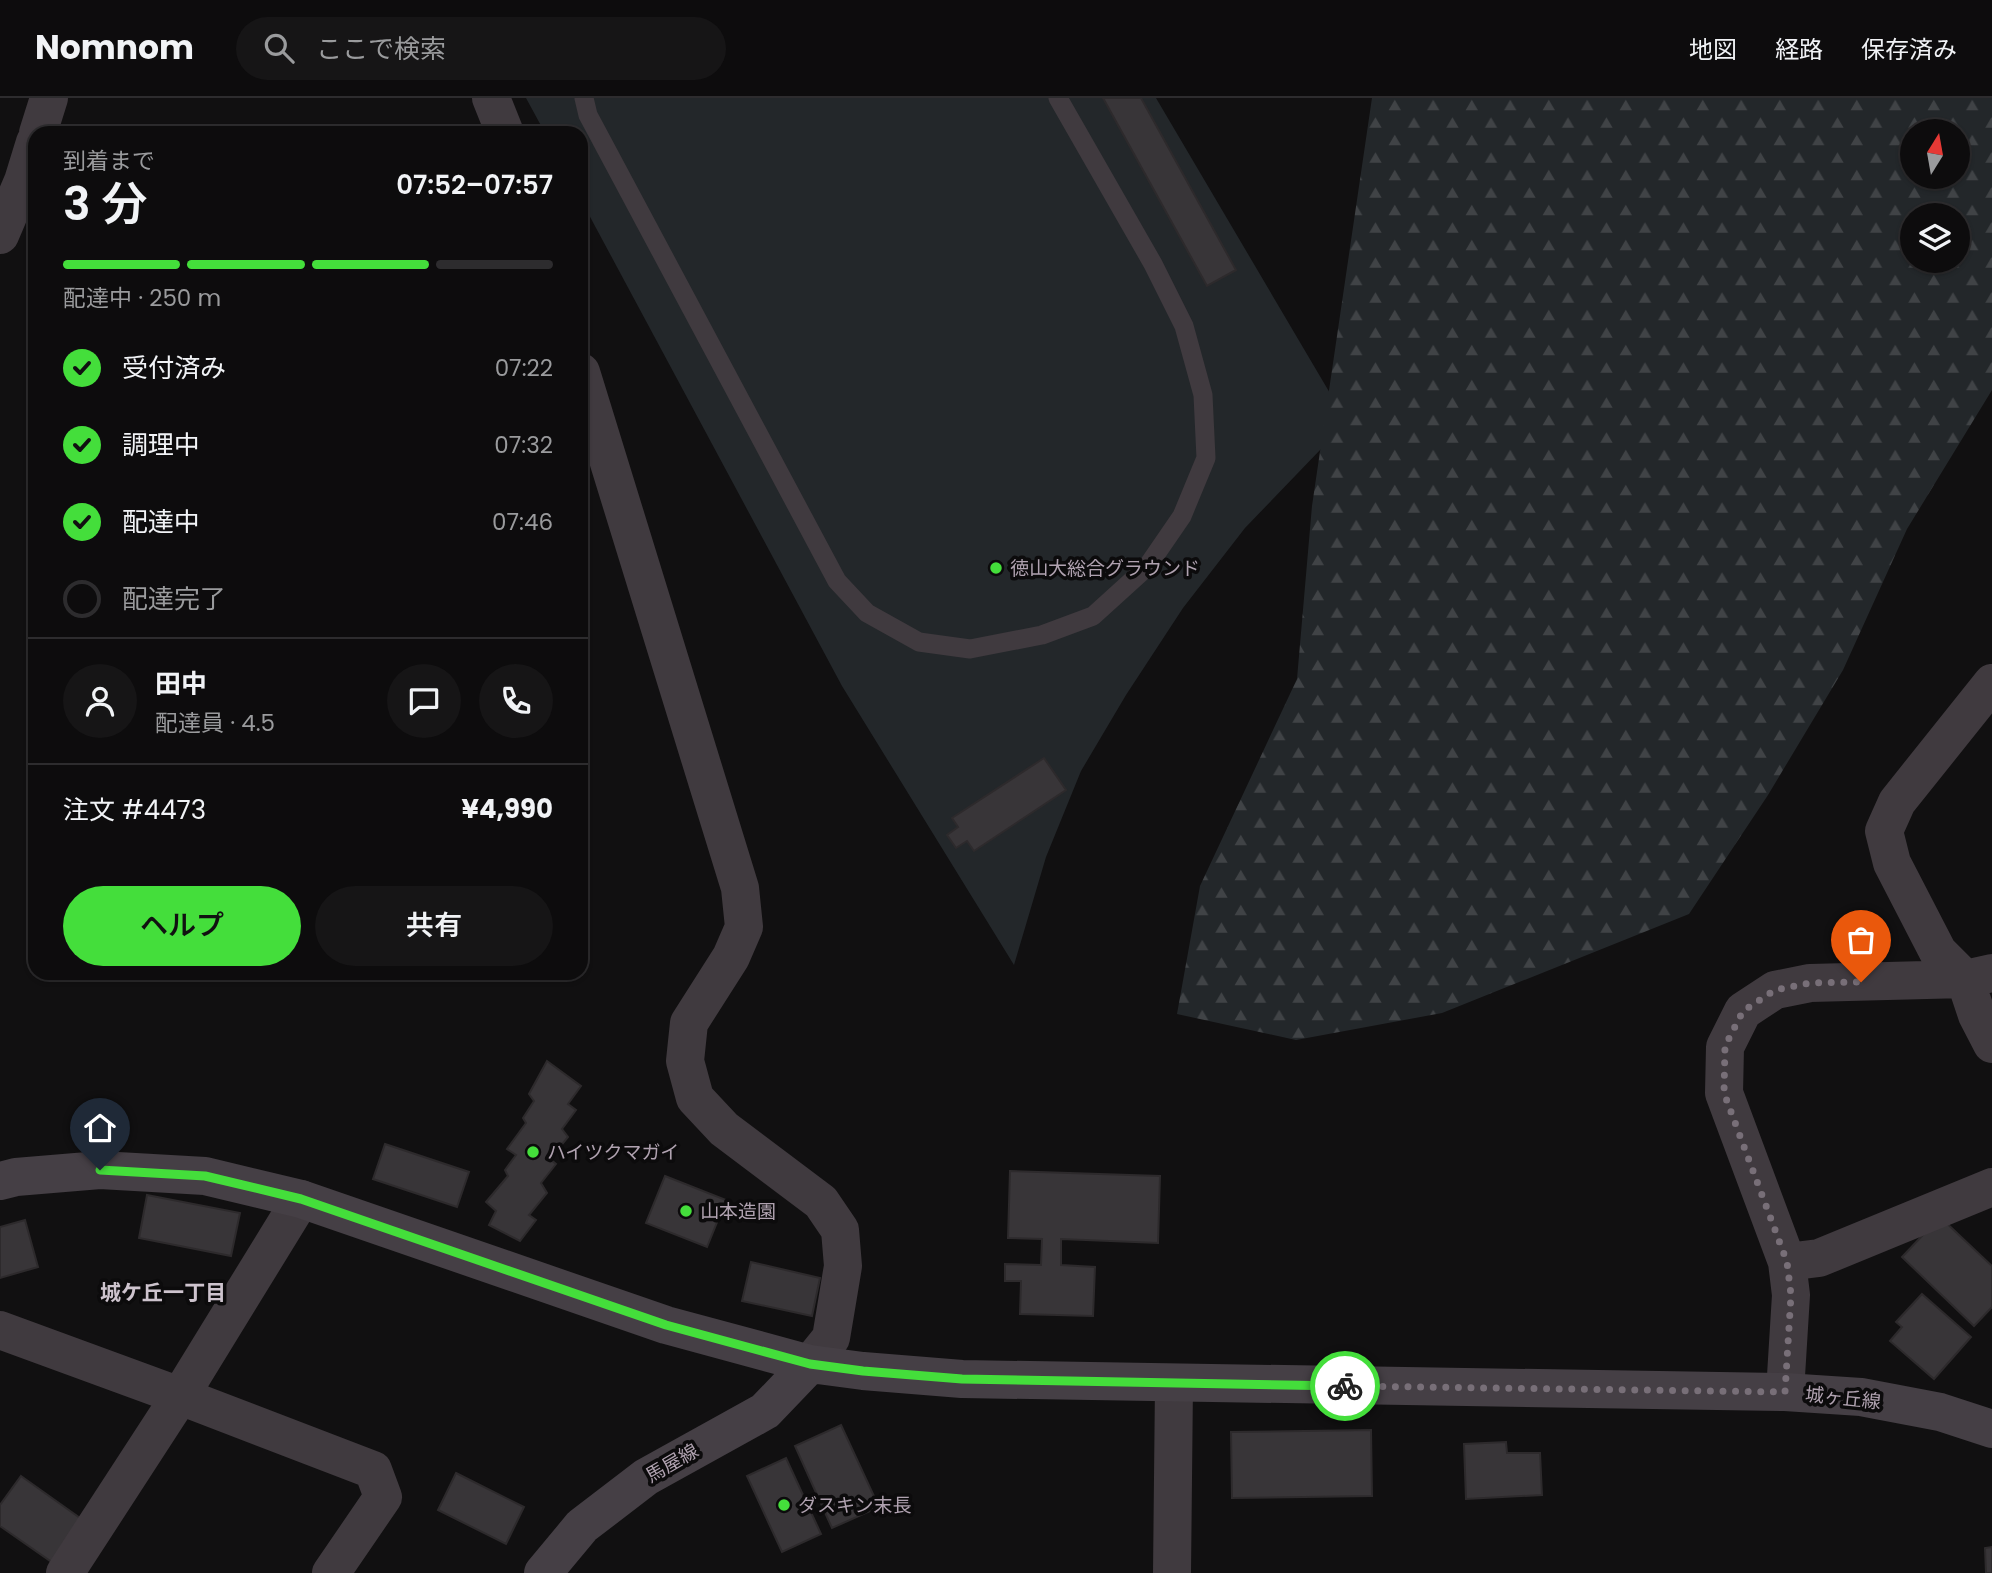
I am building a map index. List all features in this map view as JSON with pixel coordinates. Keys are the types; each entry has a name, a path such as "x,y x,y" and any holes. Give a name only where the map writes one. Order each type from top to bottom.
{"street":[{"path":"40,126 49,98"},
{"path":"491,98 502,126"},
{"path":"0,235 28,165"},
{"path":"588,395 740,888 744,927 731,957 690,1023 685,1060 695,1098 724,1129 821,1202 840,1230 844,1266 831,1338 810,1364"},
{"path":"1978,976 1938,952 1892,863 1884,831 1897,802 1992,683"},
{"path":"1978,976 1976,1015 1992,1044"},
{"path":"1785,1392 1791,1295 1787,1262 1724,1093 1725,1046 1743,1011 1775,990 1810,983 1978,976"},
{"name":"城ヶ丘線","path":"0,1181 16,1177 100,1170 205,1176 301,1199 666,1325 810,1364 863,1371 962,1379 1174,1384 1785,1392 1861,1396 1940,1412 1992,1429"},
{"path":"1787,1262 1819,1258 1992,1187"},
{"path":"65,1573 180,1396 301,1199"},
{"path":"0,1330 373,1470 383,1497 331,1573"},
{"name":"馬屋線","path":"542,1573 582,1526 646,1477 765,1412 810,1364"},
{"path":"1172,1573 1174,1384"}],"lane":[{"path":"584,98 588,115 837,581 867,613 919,642 970,649 1042,635 1093,616 1147,567 1182,516 1206,458 1203,395 1184,326 1153,264 1058,98"}],"green space":[{"name":"徳山大総合グラウンド","path":"526,98 1156,98 1347,422 1245,528 1183,608 1126,695 1081,771 1046,857 1014,965 842,686 588,213 588,126 541,126"},
{"path":"1372,98 1992,98 1992,390 1907,529 1843,670 1768,795 1689,914 1442,1013 1296,1040 1177,1014 1200,886 1297,679 1312,506"}],"building":[{"path":"1103,98 1141,98 1236,270 1207,286"},
{"path":"1044,758 1066,790 974,851 967,841 956,848 947,835 958,827 952,818"},
{"name":"ハイツクマガイ","path":"547,1061 581,1086 568,1104 576,1110 562,1129 568,1137 550,1159 556,1164 541,1183 547,1193 529,1215 536,1220 520,1241 489,1225 496,1211 486,1202 508,1176 505,1170 516,1155 507,1149 526,1123 523,1118 534,1101 529,1094"},
{"path":"385,1144 469,1172 457,1207 373,1179"},
{"path":"1010,1171 1160,1176 1158,1243 1061,1239 1061,1265 1095,1267 1093,1316 1020,1314 1021,1281 1005,1281 1005,1264 1041,1265 1042,1239 1008,1238"},
{"name":"山本造園","path":"665,1176 726,1200 707,1247 646,1223"},
{"path":"147,1195 240,1213 231,1256 139,1238"},
{"path":"1940,1217 1992,1266 1992,1307 1974,1326 1902,1257"},
{"path":"25,1220 38,1267 0,1278 0,1227"},
{"path":"751,1262 820,1278 812,1316 742,1301"},
{"path":"1922,1294 1971,1337 1934,1379 1890,1341 1902,1327 1896,1322"},
{"path":"841,1425 879,1507 832,1528 795,1446"},
{"path":"1371,1430 1372,1496 1232,1498 1231,1432"},
{"path":"1506,1442 1507,1453 1540,1453 1542,1495 1466,1499 1464,1444"},
{"name":"ダスキン末長","path":"786,1458 821,1534 782,1552 747,1476"},
{"path":"456,1473 524,1507 506,1544 438,1510"},
{"path":"21,1476 87,1523 56,1565 0,1526 0,1505"},
{"path":"1992,1547 1992,1573 1986,1573 1985,1548"}],"way so far":[{"path":"1345,1386 1785,1392 1791,1295 1787,1262 1724,1093 1725,1046 1743,1011 1775,990 1810,983 1861,982"}],"place":[{"name":"徳山大総合グラウンド","path":"996,568"},
{"name":"ハイツクマガイ","path":"533,1152"},
{"name":"山本造園","path":"686,1211"},
{"name":"ダスキン末長","path":"784,1505"}],"district":[{"name":"城ケ丘一丁目","path":"163,1292"}],"route":[{"path":"100,1170 205,1176 301,1199 666,1325 810,1364 962,1379 1345,1386"}]}
